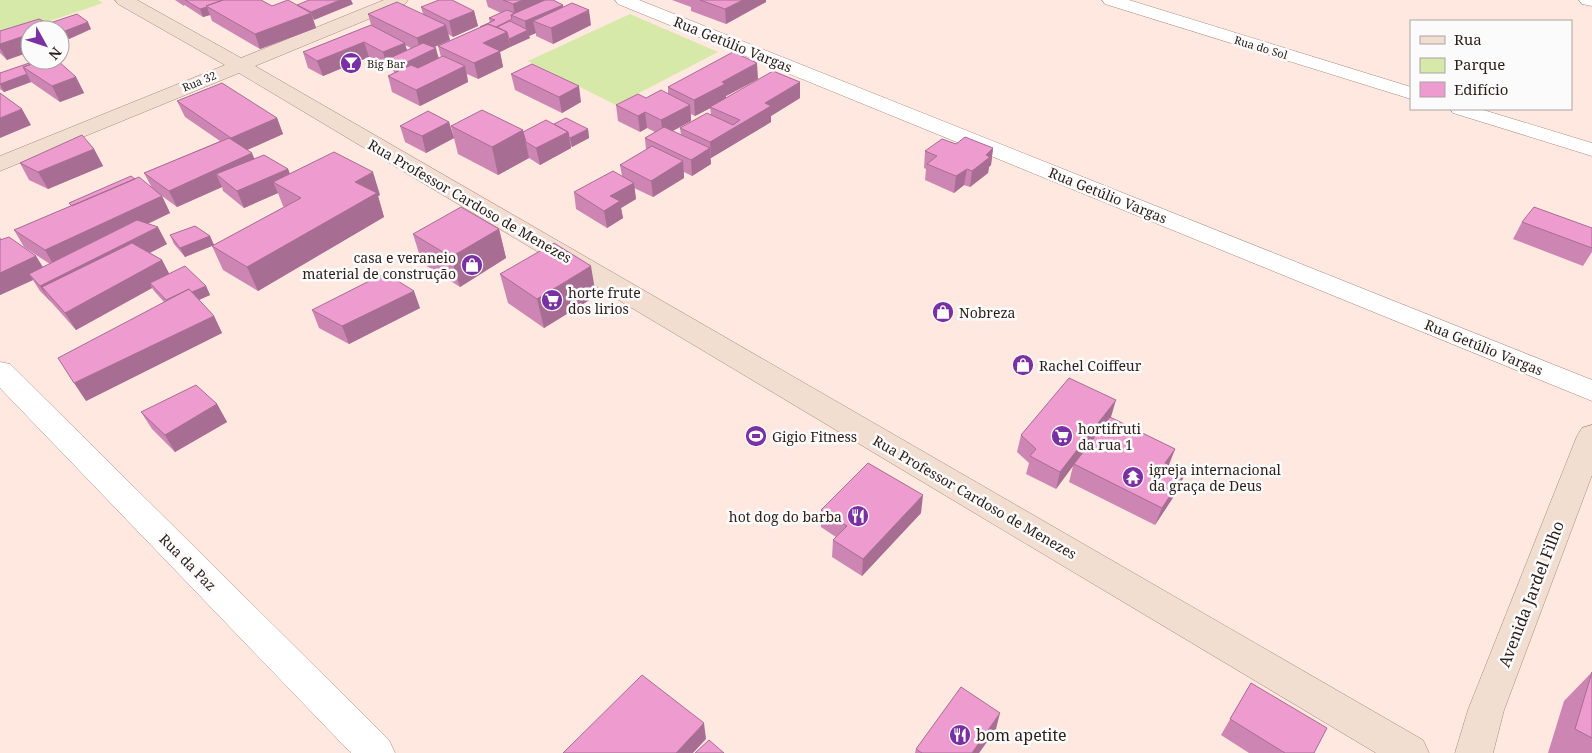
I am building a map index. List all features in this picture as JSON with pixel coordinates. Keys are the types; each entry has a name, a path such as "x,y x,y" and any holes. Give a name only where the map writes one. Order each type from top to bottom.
{"main road":[{"name":"Rua Professor Cardoso de Menezes","path":"124,0 239,65 1410,753"},
{"name":"Rua 32","path":"0,164 399,0"},
{"name":"Avenida Jardel Filho","path":"1474,753 1486,710 1590,446"}],"street":[{"name":"Rua Getúlio Vargas","path":"624,0 1592,391"},
{"name":"Rua do Sol","path":"1111,0 1410,94"},
{"path":"1588,0 1592,1"},
{"path":"1463,110 1592,150"},
{"name":"Rua da Paz","path":"0,371 376,753"}],"green space":[{"path":"0,0 98,0 103,3 53,20 20,20 20,31 0,38"},
{"path":"630,14 718,52 616,105 528,61"}],"building":[{"path":"185,0 223,0 200,9"},
{"path":"223,0 261,0 272,6 288,0 311,13 255,34 206,6"},
{"path":"309,0 340,0 311,12 297,5"},
{"path":"439,0 452,0 474,11 449,21 421,7"},
{"path":"503,0 523,0 513,4"},
{"path":"545,0 553,0 563,5 525,21 511,15"},
{"path":"700,0 743,0 725,9"},
{"path":"397,2 446,25 417,38 368,14"},
{"path":"572,3 589,10 551,28 533,21"},
{"path":"507,10 515,13 511,15 512,19 496,27 488,24 480,27 495,20 489,18"},
{"path":"77,14 88,22 70,29 70,20 59,20"},
{"path":"510,21 528,30 509,39 507,32 497,27"},
{"path":"488,24 507,32 483,43 500,51 474,63 438,46"},
{"path":"20,25 20,37 0,44 0,31"},
{"path":"371,25 405,43 383,52 364,42 317,61 303,52"},
{"path":"423,43 436,48 403,64 390,58"},
{"path":"733,52 757,63 722,82 725,84 694,100 668,87"},
{"path":"443,56 465,66 416,90 388,76 411,65 418,68"},
{"path":"532,64 579,86 559,97 511,74"},
{"path":"20,66 20,70 25,70 27,74 0,84 0,73"},
{"path":"28,70 68,70 76,77 52,86"},
{"path":"773,71 800,82 765,103 771,106 710,142 680,128 707,113 733,125 740,120 710,107"},
{"path":"222,83 277,118 231,138 177,101"},
{"path":"661,90 690,105 661,120 645,112 638,116 616,105 638,94 646,98"},
{"path":"0,93 22,109 0,118"},
{"path":"482,110 523,130 492,147 451,126"},
{"path":"428,111 449,122 422,136 400,126"},
{"path":"566,118 588,129 570,138 568,132 554,124"},
{"path":"546,120 568,132 536,148 526,142 523,132"},
{"path":"664,127 710,148 691,160 645,138"},
{"path":"82,135 94,149 38,172 20,163"},
{"path":"965,137 993,148 986,155 990,157 972,171 967,169 956,176 927,164 937,156 925,151 942,139 956,144"},
{"path":"229,138 252,153 169,191 144,173"},
{"path":"652,146 683,161 651,181 620,165"},
{"path":"334,152 373,172 355,182 377,193 247,267 212,246 301,198 273,182"},
{"path":"264,155 288,169 237,191 216,174"},
{"path":"613,171 634,183 610,196 620,201 604,211 574,192"},
{"path":"131,176 135,179 72,206 69,203"},
{"path":"139,177 162,196 45,250 14,230"},
{"path":"461,207 499,229 451,257 413,234"},
{"path":"1534,207 1592,228 1592,248 1522,222"},
{"path":"137,220 158,227 40,286 29,274"},
{"path":"195,226 210,236 180,248 170,235"},
{"path":"9,237 36,256 0,273 0,240"},
{"path":"132,243 162,260 65,313 42,287"},
{"path":"554,243 591,266 537,299 500,274"},
{"path":"185,266 206,286 192,292 189,289 166,300 150,283"},
{"path":"385,273 414,291 342,326 312,310"},
{"path":"189,289 214,316 74,383 58,358"},
{"path":"1069,378 1116,400 1060,472 1030,456 1036,449 1021,435"},
{"path":"196,385 217,404 165,435 141,412"},
{"path":"1110,417 1175,449 1165,463 1185,473 1162,508 1074,464"},
{"path":"868,463 923,495 863,559 833,540 847,526 821,510"},
{"path":"1592,672 1592,738 1575,729"},
{"path":"642,675 704,723 676,753 563,753"},
{"path":"1251,683 1327,728 1314,753 1285,753 1230,719"},
{"path":"961,687 1000,713 972,753 922,753 916,749"},
{"path":"709,740 724,753 695,753"}],"place":[{"name":"Big Bar","path":"351,63"},
{"name":"casa e veraneio material de construção","path":"472,265"},
{"name":"horte frute dos lirios","path":"552,300"},
{"name":"Nobreza","path":"943,312"},
{"name":"Rachel Coiffeur","path":"1023,365"},
{"name":"Gigio Fitness","path":"756,436"},
{"name":"hortifruti da rua 1","path":"1062,436"},
{"name":"igreja internacional da graça de Deus","path":"1133,477"},
{"name":"hot dog do barba","path":"858,516"},
{"name":"bom apetite","path":"960,735"}]}
